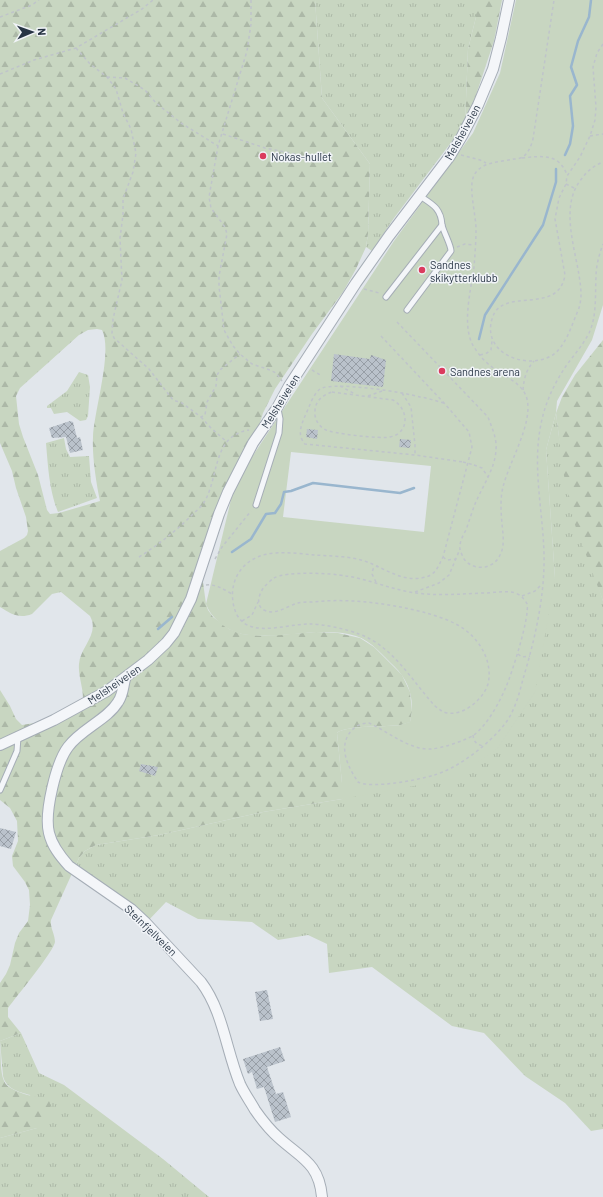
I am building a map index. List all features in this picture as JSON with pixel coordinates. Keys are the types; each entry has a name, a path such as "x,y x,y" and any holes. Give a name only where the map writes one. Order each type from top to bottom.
{"street":[{"name":"Melsheiveien","path":"0,744 54,720 107,691 125,679 166,644 182,620 196,587 219,514 245,458 356,282 452,152 462,136 478,105 493,69 509,0"},
{"name":"Steinfjellveien","path":"125,679 123,692 118,703 106,715 75,738 60,760 57,768 49,811 49,831 52,842 61,858 70,866 131,909 146,923 209,992 214,1003 234,1068 245,1094 260,1116 277,1136 311,1166 317,1175 322,1197"}],"lane":[{"path":"407,310 451,251 444,234 438,210 420,196"},
{"path":"386,297 442,225"},
{"path":"256,505 279,433 280,419 277,408"},
{"path":"0,790 17,751 18,736"}],"path":[{"path":"0,17 32,5 39,0"},
{"path":"0,74 34,60 76,48 142,9 153,0"},
{"path":"251,0 251,24 247,51 218,146 209,197 211,208 225,227 227,234 219,276 224,330 230,342 240,354 252,364 276,373 280,379 289,386"},
{"path":"522,158 530,149 533,139 554,0"},
{"path":"567,176 580,157 590,136 595,120 596,107 593,67 597,53 603,44"},
{"path":"76,48 90,64 108,76 116,89 123,113 131,129 136,152 133,172 123,199 123,215 120,238 122,280 113,319 112,333 114,338 149,369 173,400 182,403 201,417 227,442"},
{"path":"108,76 125,78 145,90 156,103 175,118 218,146"},
{"path":"222,134 265,148 310,157"},
{"path":"590,136 603,134"},
{"path":"459,154 480,160 487,164"},
{"path":"460,549 464,559 470,565 478,568 489,566 496,561 501,554 503,542 501,495 503,485 524,429 528,410 527,398 523,390 518,384 491,366 480,355 473,346 470,337 468,308 474,265 476,229 472,179 476,172 487,164 543,156 559,161 564,167 567,176 566,184 559,198 555,219 565,276 564,284 559,290 548,298 509,302 496,310 492,319 491,350 480,355"},
{"path":"492,341 501,351 512,358 524,361 534,361 550,356 558,350 564,342 579,311 582,292 569,215 570,201 574,188 586,173 596,165 603,162"},
{"path":"566,184 574,188"},
{"path":"451,249 465,244 475,245"},
{"path":"242,621 252,615 259,596 265,586 275,577 295,574 345,575 414,593 443,595 510,592 522,596 527,603 527,616 518,654 506,688 490,718 473,736 433,749 421,748 412,746 380,728 369,723 365,723 356,726 350,733 344,744 344,752 351,772 358,782 367,785 413,781 439,774 460,764 483,746 504,725 517,700 531,656 539,616 543,583 544,554 537,463 541,426 554,387 580,348 591,328 595,311 596,275 603,244"},
{"path":"362,288 376,291 386,297"},
{"path":"397,322 488,417 495,434 496,451 488,477 475,503 460,549 449,575 440,583 414,593"},
{"path":"258,602 261,609 274,613 299,603 339,600 366,601 422,612 446,620 464,629 483,649 487,660 489,675 487,686 475,704 460,712 449,713 441,711 435,706 399,663 384,648 372,640 339,628 310,624 269,628 248,626 238,618 234,607 232,594 233,585 237,575 245,564 260,555 276,552 360,560 409,578 419,579 431,576 435,572 443,557 472,447 469,432 445,404 381,336"},
{"path":"201,417 205,415 207,402 216,386 217,375 221,369 240,354"},
{"path":"523,390 527,369 534,361"},
{"path":"308,368 322,376"},
{"path":"445,404 402,393 326,386 319,390 312,401 301,426 300,434 302,441 305,444 415,455 463,462 482,468 488,477"},
{"path":"338,386 356,395"},
{"path":"366,396 384,391"},
{"path":"332,392 356,395 393,400 401,406 405,415 405,420 399,433 390,437 377,437 328,431 317,421 315,411 316,406 322,397 332,392"},
{"path":"402,393 411,407 416,445 415,455"},
{"path":"139,557 161,543 186,521 203,503 214,476 220,453 234,434 263,428"},
{"path":"204,559 215,559 222,547 256,505"},
{"path":"443,557 447,560 456,559"},
{"path":"376,582 372,574 373,569 378,566"},
{"path":"522,596 535,591 543,583"},
{"path":"196,587 211,585 219,586 232,594"},
{"path":"518,654 522,657 531,656"},
{"path":"473,736 474,741 477,744 483,746"}],"green space":[{"path":"0,0 315,0 322,98 370,164 368,234 366,247 343,292 312,334 275,389 263,413 257,432 201,568 208,610 213,617 229,629 242,634 265,636 316,632 338,633 360,638 374,647 402,675 410,692 412,712 410,722 401,725 342,730 337,733 342,783 342,799 263,812 159,835 96,845 85,851 79,858 51,920 51,926 55,939 53,947 42,964 8,1008 8,1017 21,1033 0,1041 0,983 10,965 19,933 28,921 30,905 29,890 13,866 12,856 18,841 17,821 10,808 0,800 0,690 16,719 22,725 40,722 83,698 79,664 80,658 93,629 90,616 61,592 52,594 32,614 19,616 0,607 0,551 24,538 28,531 26,517 12,471 0,443","holes":["88,330 102,330 105,340 104,366 93,437 93,452 100,501 59,513 50,514 47,510 38,475 19,424 16,396 20,388 79,335"]},
{"path":"315,0 476,0 476,17 468,49 465,124 394,218 372,251 366,247 368,234 370,164 322,98"},
{"path":"476,0 502,0 494,41 465,124 468,49 476,17"},
{"name":"Sandnes arena","path":"516,0 603,0 603,305 592,340 557,401 556,413 546,450 555,578 535,692 497,749 452,779 342,799 342,783 337,733 342,730 401,725 410,722 412,706 410,692 404,678 377,649 362,638 342,633 328,632 270,636 242,634 225,627 220,623 208,609 206,604 235,483 394,241 473,133 500,73","holes":["291,452 431,466 424,532 283,517"]},
{"path":"603,340 603,601 574,522 563,471 556,413 562,397 575,375"},
{"path":"79,372 88,375 90,387 88,416 86,420 80,421 67,412 54,414 51,408 47,408 47,406 67,391"},
{"path":"556,413 559,437 593,570 603,601 603,1129 591,1131 565,1103 525,1076 484,1033 452,1026 372,967 329,973 327,944 308,935 278,940 252,922 198,919 166,902 146,923 74,870 79,858 85,851 96,845 159,835 263,812 342,799 555,578 546,450"},
{"path":"64,438 66,449 70,457 89,456 91,482 97,498 58,512 51,487 46,443"},
{"path":"21,1033 39,1073 64,1085 163,1159 209,1197 0,1197 0,1138 37,1128 30,1095 10,1087 3,1076 0,1041"},
{"path":"0,1044 2,1073 4,1081 7,1085 24,1094 49,1100 50,1107 48,1116 37,1128 0,1138"}],"building":[{"path":"334,354 370,359 371,355 386,360 383,387 331,381"},
{"path":"70,421 73,422 77,438 80,437 83,450 70,453 66,437 52,438 49,428"},
{"path":"307,429 318,430 317,439 306,437"},
{"path":"400,439 411,440 410,448 399,447"},
{"path":"141,764 158,767 155,776 139,771"},
{"path":"0,828 16,832 11,849 0,846"},
{"path":"267,990 273,1019 260,1021 255,992"},
{"path":"280,1047 285,1061 267,1067 276,1094 283,1092 291,1117 275,1122 264,1087 257,1089 252,1072 248,1074 243,1059"}],"waterway":[{"path":"565,155 570,144 573,126 570,96 577,85 571,67 578,41 589,17 591,0"},
{"path":"479,339 485,315 543,225 556,182 556,169"},
{"path":"232,552 251,539 266,514 275,513 281,504 284,492 313,483 400,493 414,488"},
{"path":"158,629 172,617"}],"place":[{"name":"Nokas-hullet","path":"263,156"},
{"name":"Sandnes skikytterklubb","path":"422,270"},
{"name":"Sandnes arena","path":"442,371"}]}
